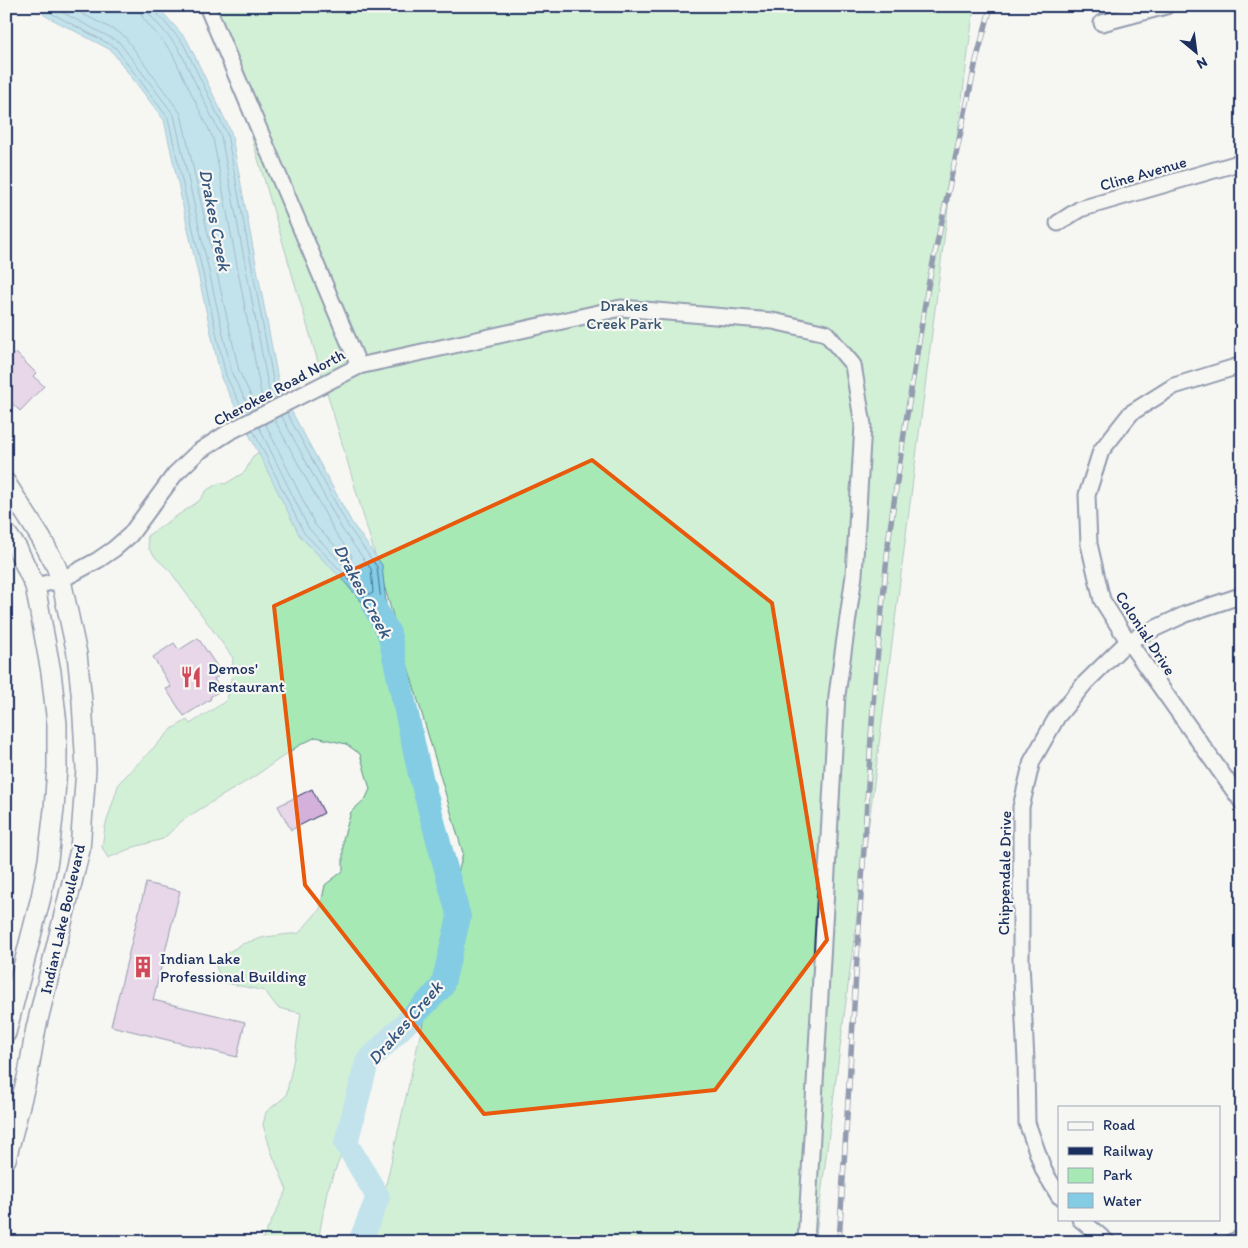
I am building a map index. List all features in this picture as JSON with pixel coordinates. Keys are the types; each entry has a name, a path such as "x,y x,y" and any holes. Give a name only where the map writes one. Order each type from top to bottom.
{"main road":[{"name":"Indian Lake Boulevard","path":"6,483 41,538 56,566 61,580 76,654 82,701 86,768 80,850 36,1028 28,1074 6,1158"},
{"name":"Indian Lake Boulevard","path":"6,533 17,548 35,586 51,672 57,724 57,768 48,860 41,897 8,1027"},
{"path":"8,1027 36,1028"}],"street":[{"name":"Cherokee Road North","path":"35,586 61,580 98,560 118,545 130,534 175,474 198,452 229,432 359,366 207,6"},
{"path":"1102,23 1166,6"},
{"name":"Cline Avenue","path":"1058,223 1080,209 1242,162"},
{"path":"359,366 621,308 773,321 826,332 853,365 863,425 854,575 837,695 806,1242"},
{"name":"Colonial Drive","path":"1242,365 1174,386 1131,413 1100,450 1086,495 1089,544 1102,600 1128,641 1242,802"},
{"name":"Chippendale Drive","path":"1058,1194 1044,1171 1027,1123 1021,962 1021,807 1032,761 1057,717 1085,683 1128,641 1186,614 1242,597"},
{"path":"1081,1220 1107,1242"},
{"path":"1232,1242 1242,1238"}],"highlighted area":[{"path":"592,460 772,603 827,940 715,1090 484,1114 305,885 274,606"}],"green space":[{"name":"Drakes Creek Park","path":"213,6 974,6 815,1242 373,1242 428,1000 367,1062 346,1143 327,1191 318,1242 261,1242 287,1190 271,1151 263,1125 266,1112 286,1096 301,1013 278,1008 265,991 222,982 214,961 242,944 265,937 299,933 320,909 325,885 343,871 343,839 351,812 366,798 370,789 360,754 346,744 316,737 298,746 252,778 183,820 163,839 134,847 108,858 102,847 105,827 119,783 172,729 187,720 190,724 224,702 231,679 233,658 170,571 149,549 147,536 199,501 207,490 219,483 225,484 245,472 253,456 259,452 300,536 341,578 389,633 419,770 453,894 463,853"}],"water":[{"path":"41,6 157,6 187,40 231,132 280,390 352,523 382,565 389,633 341,578 300,536 221,378 164,120 111,50 44,15"}],"building":[{"path":"16,353 36,373 33,376 44,386 20,411 6,398 6,363"},
{"name":"Demos' Restaurant","path":"198,638 222,674 214,679 221,690 210,697 211,699 184,716 166,689 171,687 153,657 174,643 179,650"},
{"path":"312,789 324,813 291,830 278,806"},
{"name":"Indian Lake Professional Building","path":"146,883 180,891 153,1000 245,1022 237,1057 111,1026"}],"waterway":[{"name":"Drakes Creek","path":"360,1242 378,1197 346,1143 367,1062 442,987 459,917 419,770 389,633 374,606"}],"railway":[{"path":"839,1242 874,691 889,536 928,286 976,61 991,6"}],"place":[{"name":"Demos' Restaurant","path":"191,677"},
{"name":"Indian Lake Professional Building","path":"143,967"}]}
